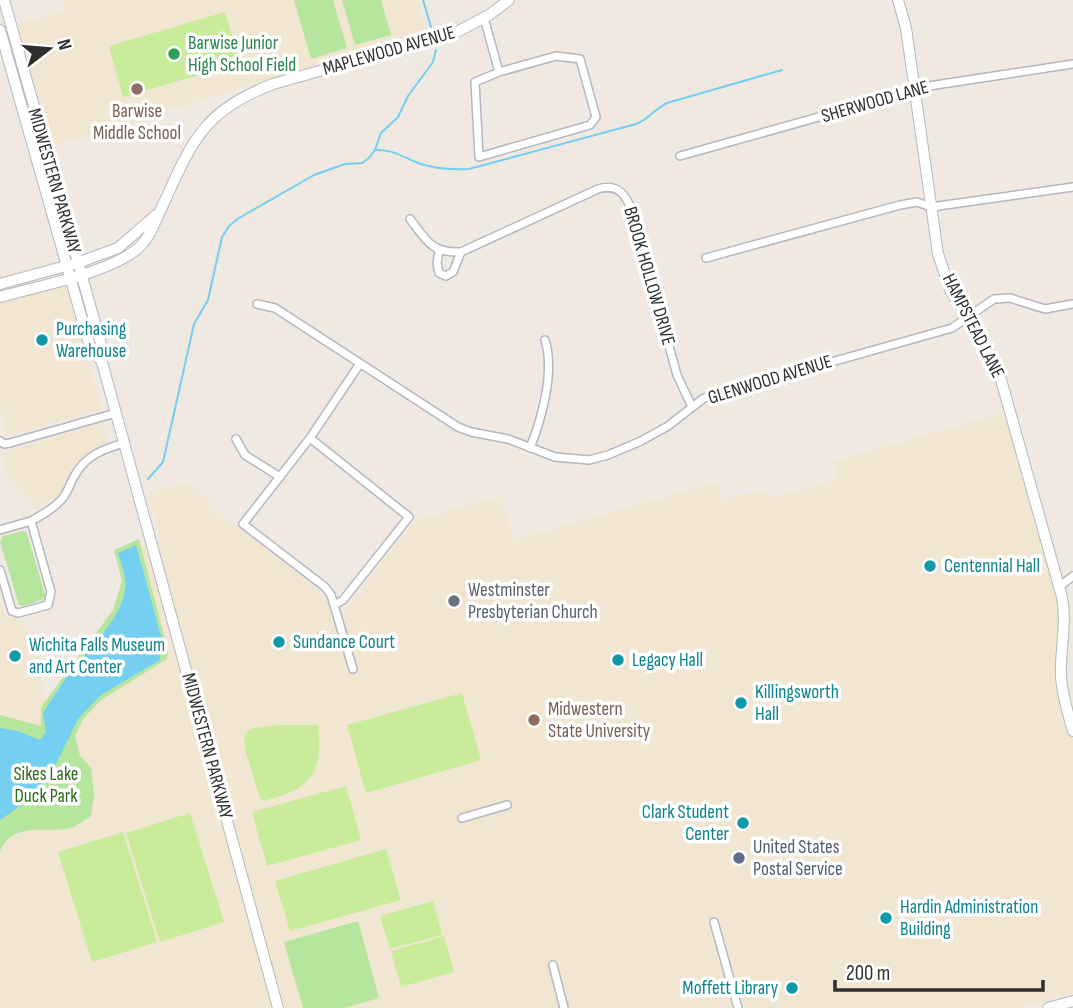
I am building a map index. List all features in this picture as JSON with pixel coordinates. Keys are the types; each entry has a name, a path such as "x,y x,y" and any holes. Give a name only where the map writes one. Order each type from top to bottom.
{"street":[{"name":"MIDWESTERN PARKWAY","path":"4,0 75,276 101,344 102,362 278,1008"},
{"name":"MAPLEWOOD AVENUE","path":"0,297 75,276 118,261 138,249 150,234 186,153 195,139 225,107 247,94 273,84 456,33 509,0"},
{"name":"HAMPSTEAD LANE","path":"898,0 906,28 938,254 951,292 998,369 1059,587 1065,623 1061,675 1073,731"},
{"path":"484,18 499,72"},
{"name":"MIDWESTERN PARKWAY","path":"0,30 72,264"},
{"path":"556,56 580,59 596,117 590,125 479,157 475,82 499,72 556,56"},
{"name":"SHERWOOD LANE","path":"680,156 929,86 1073,64"},
{"path":"22,108 33,105"},
{"name":"BROOK HOLLOW DRIVE","path":"410,219 429,245 439,251 461,252 598,189 610,186 618,189 632,211 677,375 691,407"},
{"path":"706,258 900,205 917,202 931,207 1073,187"},
{"name":"MAPLEWOOD AVENUE","path":"0,284 118,248 159,212"},
{"name":"BROOK HOLLOW DRIVE","path":"439,251 439,273 446,276 453,272 461,252"},
{"name":"GLENWOOD AVENUE","path":"257,304 275,308 458,427 508,439 555,457 581,460 608,455 641,441 668,426 704,398 952,327 1000,297 1045,309 1073,304"},
{"path":"530,448 540,425 543,408 549,353 545,340"},
{"path":"353,669 336,604 325,587 243,524 310,438 359,365"},
{"path":"0,441 4,444 10,443 116,413"},
{"path":"310,438 409,517 343,600 336,604"},
{"path":"236,439 245,455 280,477"},
{"path":"0,530 31,521 52,509 64,497 76,472 85,461 102,450 124,443"},
{"path":"0,570 12,611 18,613 48,605 51,592 31,521"},
{"path":"1059,587 1073,576"},
{"path":"462,818 507,805"},
{"path":"714,922 738,1008"},
{"path":"553,965 565,1008"},
{"path":"1048,1008 1073,1001"}],"shaded area":[{"name":"Barwise Middle School","path":"62,0 417,0 426,31 51,147 18,24 65,11"},
{"path":"67,284 102,409 8,436 0,406 0,302"},
{"name":"Midwestern State University","path":"1004,413 1062,615 1056,675 1073,737 1073,993 1019,1008 0,1008 0,596 5,615 25,625 47,702 117,611 124,589 119,551 161,540 147,492 191,482 225,520 235,524 344,612 416,520 501,496 515,540 717,482 722,499 766,490 770,498 838,479 834,461"},
{"path":"103,422 108,442 89,452 70,471 59,497 35,506 9,480 1,453"}],"green space":[{"path":"294,0 333,0 347,48 311,59"},
{"path":"342,0 381,0 391,35 355,45"},
{"name":"Barwise Junior High School Field","path":"225,12 240,63 123,97 109,46"},
{"path":"23,531 27,533 46,598 24,606 19,605 0,542 3,536"},
{"name":"Sikes Lake Duck Park","path":"139,539 168,651 167,659 101,700 83,719 75,736 80,756 91,768 94,794 91,816 69,828 19,833 5,843 0,852 0,715 41,726 41,707 113,610 122,581 114,550"},
{"path":"462,693 481,760 366,793 347,725"},
{"path":"318,725 319,756 310,778 302,786 261,801 246,753 244,735 253,728"},
{"path":"346,786 361,840 267,866 252,812"},
{"path":"190,813 224,922 160,942 126,833"},
{"path":"123,832 157,942 92,962 58,852"},
{"path":"386,849 401,900 290,931 275,881"},
{"path":"433,901 442,935 390,949 380,916"},
{"path":"358,921 379,998 344,1008 303,1008 284,942"},
{"path":"444,936 454,972 401,987 391,951"}],"water":[{"name":"Sikes Lake Duck Park","path":"136,545 161,636 160,660 101,695 78,719 48,780 30,799 0,820 0,728 18,731 40,740 46,732 43,713 64,681 108,626 122,602 125,581 118,553"}],"waterway":[{"path":"423,0 431,27"},
{"path":"148,479 163,462 194,324 208,300 222,237 229,226 314,175 345,164 362,163 369,158 381,133 398,117 408,96 433,62 436,50"},
{"path":"375,150 392,152 431,167 469,169 636,124 667,103 782,70"}],"place":[{"name":"Barwise Junior High School Field","path":"174,54"},
{"name":"Barwise Middle School","path":"137,89"},
{"name":"Purchasing Warehouse","path":"42,340"},
{"name":"Centennial Hall","path":"930,566"},
{"name":"Westminster Presbyterian Church","path":"454,601"},
{"name":"Sundance Court","path":"279,642"},
{"name":"Wichita Falls Museum and Art Center","path":"15,656"},
{"name":"Legacy Hall","path":"618,660"},
{"name":"Killingsworth Hall","path":"741,703"},
{"name":"Midwestern State University","path":"534,720"},
{"name":"Clark Student Center","path":"743,823"},
{"name":"United States Postal Service","path":"739,858"},
{"name":"Hardin Administration Building","path":"886,918"},
{"name":"Moffett Library","path":"792,988"}]}
